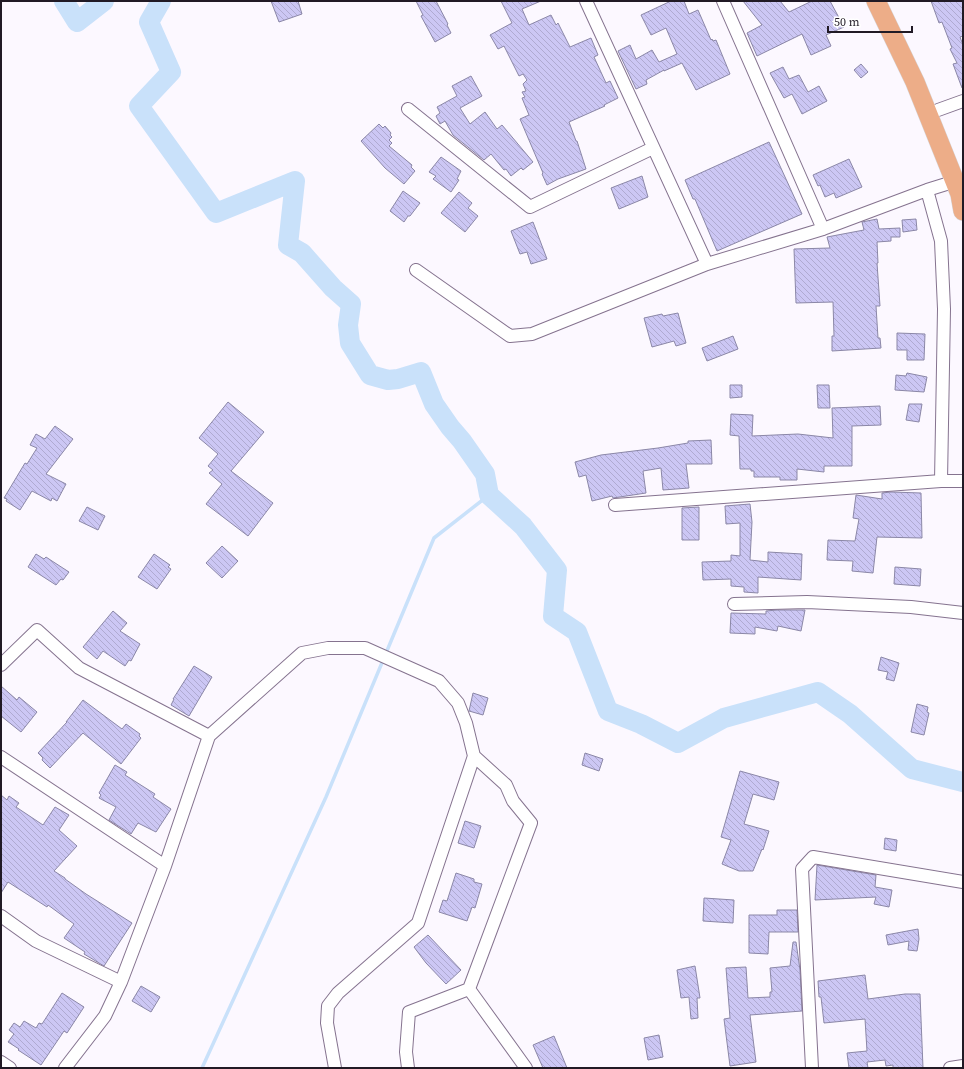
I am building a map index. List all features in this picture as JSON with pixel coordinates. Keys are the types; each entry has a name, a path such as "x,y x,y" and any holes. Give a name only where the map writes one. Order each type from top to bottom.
{"main road":[{"path":"876,1 959,179"},
{"path":"887,1 938,110 959,179 963,211"}],"street":[{"path":"586,1 707,264"},
{"path":"723,1 823,229"},
{"path":"938,110 963,101"},
{"path":"408,109 530,207 653,148"},
{"path":"416,270 510,336 532,334 707,264 823,229 959,179"},
{"path":"927,190 941,241 944,309 941,481"},
{"path":"614,505 941,481 963,481"},
{"path":"734,604 807,602 910,607 963,613"},
{"path":"1,665 37,630 79,668 209,736"},
{"path":"65,1068 105,1016 121,982 165,866 209,736 302,653 328,648 365,648 439,681 458,703 466,723 474,756 418,923 338,994 328,1006 327,1023 335,1068"},
{"path":"408,1068 406,1052 409,1012 469,989 531,823 513,801 506,785 474,756"},
{"path":"1,758 165,866"},
{"path":"812,1068 802,870 813,857 963,882"},
{"path":"1,916 36,941 121,982"},
{"path":"469,989 526,1068"},
{"path":"1,1062 10,1068"},
{"path":"950,1068 963,1066"}],"building":[{"path":"271,1 298,1 302,14 279,22"},
{"path":"416,1 436,1 451,33 435,42 421,16 423,15"},
{"path":"501,1 541,1 522,9 529,25 551,15 556,25 558,23 570,47 591,38 598,55 594,57 606,83 610,81 618,98 604,105 605,106 569,122 586,169 558,179 547,185 520,119 529,115 522,98 525,97 522,92 526,91 523,84 527,80 523,74 519,76 504,46 498,49 490,35 512,23"},
{"path":"671,1 684,1 689,14 698,10 711,40 716,40 730,74 696,90 682,63 664,70 646,80 647,84 636,89 618,51 630,45 636,59 652,50 659,62 677,54 666,28 651,35 641,15"},
{"path":"743,1 780,1 789,12 812,1 830,1 844,27 826,35 831,46 811,55 802,34 757,56 747,33 762,25"},
{"path":"931,1 963,1 963,36 960,37 963,45 963,88 953,64 957,63 950,49 952,48 942,22 939,23"},
{"path":"861,64 868,72 861,78 854,70"},
{"path":"783,67 789,79 799,75 808,92 819,86 827,101 802,114 792,94 784,98 770,73"},
{"path":"471,76 482,96 460,108 470,124 485,112 497,129 502,125 533,162 523,170 521,168 511,176 491,154 484,160 453,135 445,121 440,124 436,116 440,113 437,107 457,96 452,86"},
{"path":"379,124 383,128 385,126 391,133 390,135 392,137 389,140 392,143 389,146 412,165 411,167 415,171 404,184 385,168 361,141"},
{"path":"769,142 802,214 717,251 695,199 693,199 685,180"},
{"path":"441,157 461,171 457,179 459,180 451,192 433,179 436,176 429,172"},
{"path":"849,159 862,187 836,198 834,193 825,197 820,185 818,186 813,175"},
{"path":"642,176 648,197 619,209 611,188"},
{"path":"403,191 420,203 404,222 390,211"},
{"path":"459,192 472,203 468,208 478,216 465,232 441,213"},
{"path":"877,219 879,229 900,228 900,237 891,237 891,241 877,242 880,306 876,306 878,338 880,338 881,348 832,351 832,336 834,336 833,302 796,303 794,249 830,248 827,237 864,230 862,222"},
{"path":"916,219 917,230 903,232 902,220"},
{"path":"533,222 547,259 531,264 527,252 520,254 511,231"},
{"path":"678,313 686,343 676,346 674,341 652,347 644,318 662,314 663,316"},
{"path":"897,333 925,334 924,360 907,360 907,350 897,350"},
{"path":"733,336 738,349 707,361 702,348"},
{"path":"907,373 927,377 924,392 895,390 896,375 906,376"},
{"path":"730,385 742,385 742,397 730,398"},
{"path":"817,385 829,385 830,408 818,408"},
{"path":"228,402 264,432 231,471 273,503 248,536 206,504 222,484 209,473 213,470 208,466 218,454 199,438"},
{"path":"909,404 922,404 919,422 906,420"},
{"path":"880,406 881,425 852,426 852,466 824,466 824,472 797,469 797,480 780,480 780,477 754,477 754,471 751,471 751,469 740,469 739,436 730,435 731,414 753,415 752,436 798,434 833,438 832,408"},
{"path":"55,426 73,439 46,474 66,484 57,501 52,498 51,501 32,491 20,510 4,498 25,463 27,464 37,448 30,445 36,434 45,439"},
{"path":"711,440 712,464 686,464 689,488 663,490 661,468 643,471 646,493 613,498 612,496 592,501 586,475 579,477 575,462 601,455 658,448 688,443 688,441"},
{"path":"882,493 921,493 922,538 877,537 873,573 852,571 853,561 827,560 828,540 855,541 859,519 853,518 856,495 882,499"},
{"path":"750,504 752,522 750,560 768,562 768,552 802,554 801,580 758,577 758,593 744,592 744,587 731,586 731,579 703,580 702,562 731,561 731,555 740,556 740,523 726,524 725,506"},
{"path":"87,507 105,516 98,530 79,521"},
{"path":"699,507 699,540 682,540 682,508"},
{"path":"222,546 238,561 222,578 206,563"},
{"path":"36,554 44,559 46,557 69,572 63,580 61,579 56,585 28,567"},
{"path":"154,554 170,565 168,567 171,569 157,589 138,577"},
{"path":"895,567 921,569 920,586 894,584"},
{"path":"805,610 801,631 778,626 777,631 755,627 755,634 730,633 731,613 766,614 766,611"},
{"path":"113,611 127,623 120,631 140,644 131,661 129,660 125,666 103,651 97,659 83,647"},
{"path":"881,657 899,663 894,681 886,679 888,672 878,670"},
{"path":"194,666 212,677 189,716 171,705 173,699"},
{"path":"1,686 17,700 19,697 37,712 21,732 1,716"},
{"path":"473,693 488,698 483,715 469,711"},
{"path":"83,700 122,729 126,724 140,734 139,736 141,738 121,764 83,733 50,768 42,760 43,758 38,753 67,722"},
{"path":"917,704 928,707 927,712 929,713 924,735 911,732"},
{"path":"585,753 603,759 599,771 582,765"},
{"path":"115,765 127,772 125,775 155,794 153,797 171,809 156,832 138,823 131,834 109,820 116,807 99,798 101,795 99,793"},
{"path":"740,771 779,782 774,800 753,794 744,824 769,831 763,850 762,849 753,871 739,871 722,864 731,840 721,837"},
{"path":"1,795 7,800 9,796 19,803 16,807 43,825 55,807 69,815 59,830 77,846 54,871 86,894 132,923 104,966 84,954 85,952 64,938 74,924 48,905 47,907 8,882 1,893"},
{"path":"465,821 481,826 474,848 458,843"},
{"path":"885,838 897,840 896,851 884,849"},
{"path":"817,865 876,875 875,887 892,890 889,907 874,904 876,897 815,900"},
{"path":"456,873 474,879 474,882 482,884 475,908 472,907 467,921 439,912 443,900 447,901"},
{"path":"704,898 734,900 733,923 703,921"},
{"path":"777,910 797,910 798,932 769,932 768,954 749,953 749,915 777,915"},
{"path":"918,929 919,939 917,951 908,950 909,941 888,945 886,935"},
{"path":"428,935 461,970 446,984 426,963 414,947"},
{"path":"793,942 796,942 800,970 802,1011 750,1015 756,1062 730,1066 724,1019 730,1018 726,968 746,967 748,998 770,997 770,992 772,992 770,968 790,966"},
{"path":"695,966 700,998 697,998 698,1018 691,1019 689,997 681,998 677,970"},
{"path":"865,975 868,999 905,994 920,994 923,1068 893,1068 893,1065 886,1066 885,1060 867,1062 868,1068 849,1068 847,1053 867,1051 865,1019 824,1023 821,997 819,997 818,981"},
{"path":"141,986 160,997 151,1012 132,1001"},
{"path":"62,993 84,1007 67,1033 64,1031 41,1065 8,1042 14,1034 9,1030 14,1023 20,1027 24,1021 36,1028 39,1023 42,1024"},
{"path":"659,1035 663,1057 648,1060 644,1038"},
{"path":"554,1036 567,1068 543,1068 533,1045"}],"waterway":[{"path":"64,1 77,22 104,1"},
{"path":"161,1 149,22 171,72 139,106 216,213 295,181 288,245 302,253 333,288 351,304 348,325 350,343 370,375 388,380 398,379 421,372 434,404 485,474 489,495 523,526 557,570 553,616 577,632 608,711 641,724 678,743 724,718 818,692 850,714 912,769 963,782"},
{"path":"202,1068 326,797 434,538 489,495"}]}
